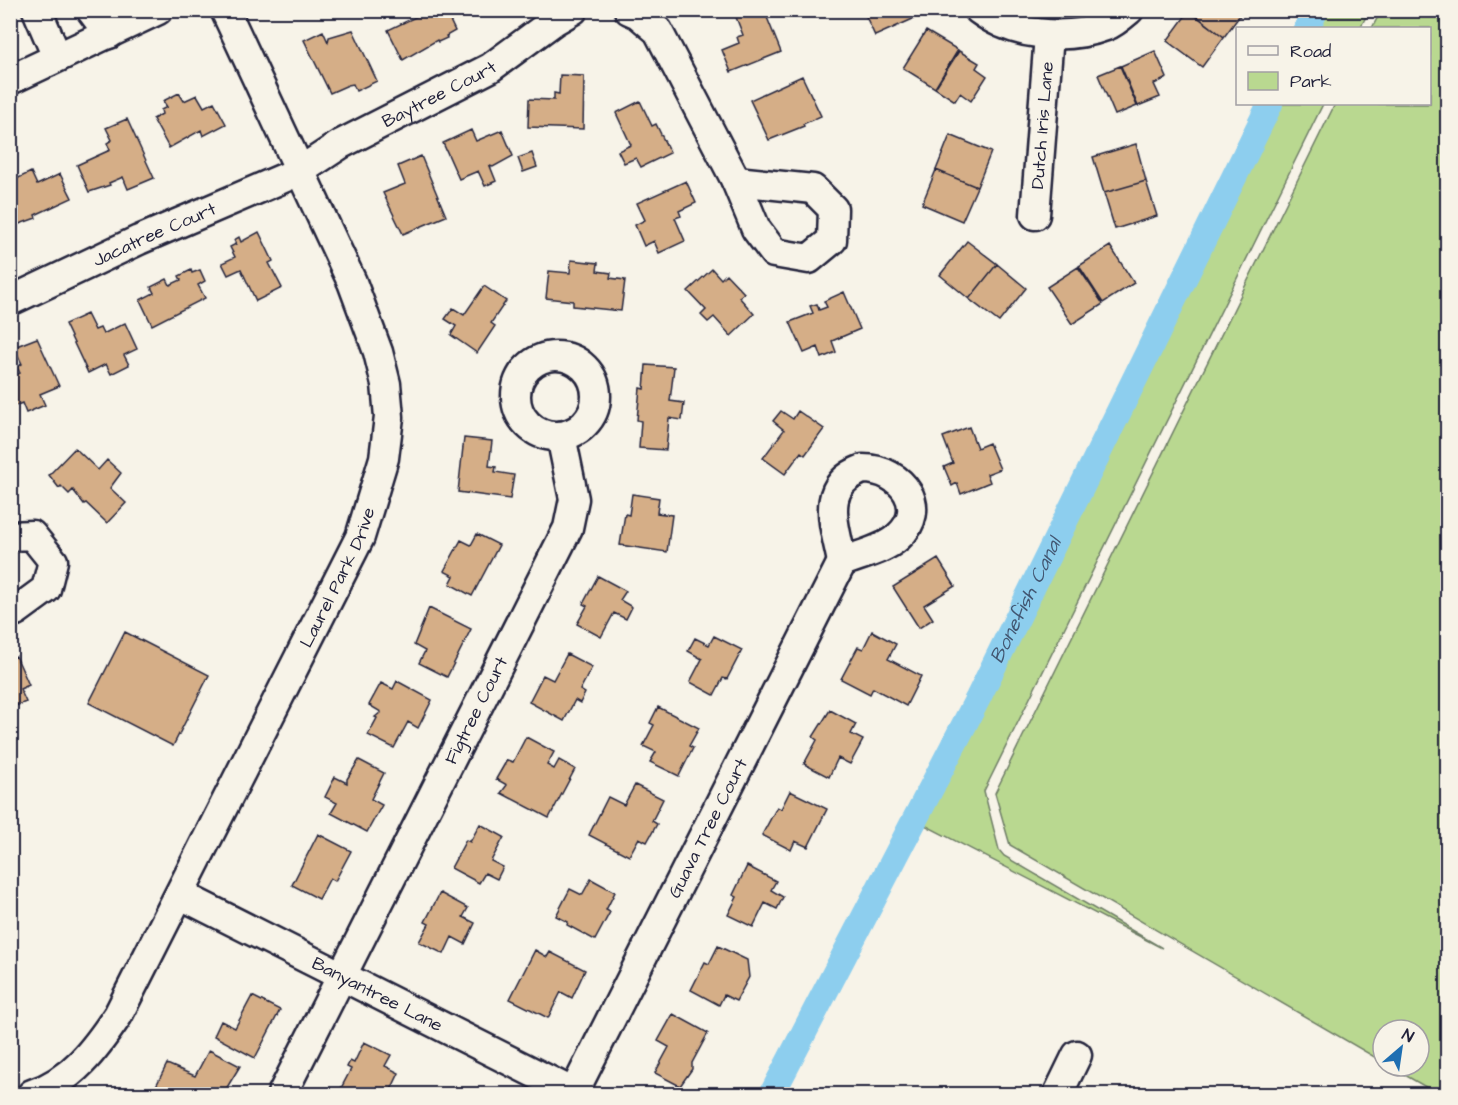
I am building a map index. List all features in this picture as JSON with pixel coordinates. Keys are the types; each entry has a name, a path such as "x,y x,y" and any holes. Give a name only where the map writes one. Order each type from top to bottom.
{"street":[{"path":"37,10 57,57"},
{"path":"91,10 109,34"},
{"path":"10,80 158,10"},
{"name":"Laurel Park Drive","path":"32,1095 74,1071 96,1049 118,1015 181,895 360,537 384,458 389,417 386,384 378,352 352,282 225,10"},
{"name":"Baytree Court","path":"300,171 341,144 490,68 554,21 573,10"},
{"path":"629,10 638,14 658,31 736,181"},
{"path":"979,10 1019,30 1049,35 1078,33 1107,26 1129,10"},
{"name":"Dutch Iris Lane","path":"1035,215 1049,35"},
{"name":"Jacatree Court","path":"10,301 139,240 300,171"},
{"name":"Figtree Court","path":"282,1095 568,528 574,499 561,436"},
{"path":"10,536 32,535 53,561 46,589 16,611 10,610"},
{"name":"Guava Tree Court","path":"574,1094 842,562"},
{"name":"Banyantree Lane","path":"181,895 574,1094"},
{"path":"1058,1095 1077,1055"}],"green space":[{"path":"1326,10 1369,11 1361,27 1318,27"},
{"path":"1381,11 1447,11 1447,1094 1438,1094 1410,1078 1431,1078 1431,1018 1371,1018 1371,1055 1010,845 995,793 1335,105 1431,105 1431,27 1373,27"},
{"path":"1277,105 1323,105 984,791 999,850 1004,856 1162,948 913,819"}],"building":[{"path":"430,10 445,10 455,31 446,36 447,38 438,42 437,40 403,60 388,30"},
{"path":"764,10 781,52 731,72 722,50 739,43 737,37 743,35 734,12"},
{"path":"863,10 912,10 915,18 875,36"},
{"path":"1189,10 1244,10 1224,37"},
{"path":"1189,11 1224,37 1202,67 1167,41"},
{"path":"353,30 377,81 356,91 353,84 330,93 304,40 323,31 328,42 329,37"},
{"path":"926,31 958,50 935,88 903,68"},
{"path":"959,51 979,63 976,68 987,76 971,101 960,93 955,101 935,88"},
{"path":"1155,51 1167,78 1154,84 1160,97 1138,106 1121,66"},
{"path":"1120,66 1137,106 1115,115 1098,75"},
{"path":"560,75 584,76 583,129 528,127 529,99 554,100 554,93 559,94"},
{"path":"802,76 821,116 803,124 804,126 769,140 750,100"},
{"path":"179,93 184,101 197,95 204,107 214,102 226,124 203,136 201,130 169,148 153,119 162,114 161,110 167,107 163,101"},
{"path":"640,101 652,126 656,124 670,153 641,167 636,158 624,163 618,151 631,145 616,113"},
{"path":"127,119 154,178 128,189 123,177 109,183 110,185 89,192 77,165 110,150 107,143 112,140 106,128"},
{"path":"471,130 476,141 502,130 513,156 493,167 490,166 496,181 485,186 478,171 459,179 443,143"},
{"path":"950,135 991,152 977,187 936,170"},
{"path":"1136,144 1146,181 1104,193 1093,157"},
{"path":"532,153 537,167 523,172 518,158"},
{"path":"421,156 446,216 403,234 383,193 405,184 398,166"},
{"path":"936,170 977,187 962,221 922,204"},
{"path":"31,172 37,185 60,174 72,198 35,215 36,218 11,227 10,194 15,192 10,182"},
{"path":"686,181 696,203 679,211 681,216 675,218 685,241 659,253 654,241 644,246 635,225 645,220 637,203"},
{"path":"1146,181 1157,216 1115,229 1104,193"},
{"path":"259,232 273,261 269,263 282,288 256,301 241,269 228,275 222,263 235,257 230,247 236,244 234,240 239,237 241,242"},
{"path":"967,241 997,264 969,299 940,275"},
{"path":"1110,246 1134,283 1103,303 1079,266"},
{"path":"571,260 598,263 597,271 611,273 610,278 625,280 621,311 573,306 573,301 546,298 549,271 570,273"},
{"path":"997,264 1026,288 999,322 969,299"},
{"path":"1078,267 1103,304 1072,324 1047,287"},
{"path":"712,269 721,279 726,274 744,293 739,297 754,314 731,336 714,317 708,322 701,315 706,310 688,291"},
{"path":"191,270 192,273 200,270 205,281 198,285 205,298 152,325 140,300 154,293 151,287 167,279 170,285 181,280 179,276"},
{"path":"484,286 506,301 491,323 495,326 477,353 451,335 456,326 445,319 453,308 464,315"},
{"path":"844,292 860,329 832,341 836,352 822,358 818,347 804,353 790,322 813,313 810,306 817,304 819,310 827,307 824,301"},
{"path":"87,314 95,330 100,328 103,334 125,323 137,349 124,355 129,365 111,374 106,364 88,373 65,324"},
{"path":"37,338 59,386 40,394 45,405 26,413 22,403 10,408 10,377 20,373 17,367 22,364 14,347"},
{"path":"646,365 674,367 670,401 684,403 682,420 669,418 666,450 639,448 641,421 637,420 640,388 644,389"},
{"path":"781,411 793,419 798,411 824,429 805,455 801,452 785,474 763,458 784,430 773,421"},
{"path":"969,427 977,448 989,443 1000,469 987,474 990,482 961,494 957,483 952,486 944,467 953,463 943,437"},
{"path":"464,438 492,441 489,466 496,467 495,472 514,475 510,499 458,492"},
{"path":"75,448 98,470 107,460 121,473 110,488 126,503 107,523 86,503 84,504 73,490 69,494 61,486 59,488 49,475"},
{"path":"632,494 659,498 657,513 672,515 667,552 620,545 625,514 629,515"},
{"path":"477,534 499,545 472,596 450,584 454,576 444,571 461,540 471,545"},
{"path":"938,559 955,586 924,605 933,619 919,628 893,587"},
{"path":"598,576 626,591 620,600 632,607 626,619 614,613 601,637 577,624 587,606 583,604"},
{"path":"429,608 471,629 447,677 419,663 425,651 414,645"},
{"path":"872,631 896,644 888,659 921,676 906,706 873,688 870,694 841,679 858,647 863,649"},
{"path":"125,632 209,675 173,746 89,703"},
{"path":"714,636 742,650 727,679 723,678 714,695 690,682 702,659 688,651 695,638 709,645"},
{"path":"567,654 592,667 580,690 585,693 580,703 575,700 564,721 529,702 543,675 553,680"},
{"path":"16,656 29,685 20,689 26,702 10,708 10,659"},
{"path":"397,681 432,700 418,728 408,722 394,748 368,735 377,718 375,717 381,712 369,705 381,683 393,689"},
{"path":"658,707 699,728 689,746 693,748 679,776 650,762 656,752 643,746 654,725 650,723"},
{"path":"830,710 856,724 851,734 863,740 850,764 838,758 829,777 804,764 817,740 813,737"},
{"path":"526,737 554,752 547,765 554,769 559,760 575,769 549,818 501,793 507,785 496,779 507,760 513,762"},
{"path":"359,760 384,773 371,799 382,805 367,832 331,813 337,803 325,797 335,777 347,783 347,779"},
{"path":"635,785 663,799 652,821 657,824 647,842 639,838 629,856 589,835 608,797 624,805"},
{"path":"790,791 827,809 808,847 795,841 791,850 762,835 777,807 781,809"},
{"path":"480,824 504,837 491,861 503,867 497,879 485,873 479,883 451,868 466,840 470,842"},
{"path":"318,834 351,851 335,881 330,878 319,899 292,885"},
{"path":"747,866 776,881 771,890 783,897 777,909 765,903 753,927 728,915 737,897 733,895"},
{"path":"591,879 615,892 606,910 610,912 595,940 567,925 568,922 556,916 570,889 582,895"},
{"path":"440,893 468,908 463,917 475,923 465,944 452,937 444,954 419,942 429,924 425,922"},
{"path":"718,946 747,960 749,977 736,1001 724,995 719,1005 691,990 705,962 709,964"},
{"path":"535,950 547,957 550,952 585,970 572,998 561,992 548,1018 510,999"},
{"path":"252,996 280,1010 255,1058 214,1036 221,1021 235,1028"},
{"path":"673,1014 708,1033 692,1063 692,1069 680,1086 655,1073 669,1047 658,1041"},
{"path":"364,1042 391,1055 385,1066 399,1073 389,1094 338,1094 351,1069 347,1067 350,1061 354,1063"},
{"path":"209,1050 240,1066 223,1094 152,1094 167,1064 195,1076"}],"waterway":[{"name":"Bonefish Canal","path":"1308,27 1316,10"},
{"name":"Bonefish Canal","path":"772,1094 978,698 1270,105"}]}
